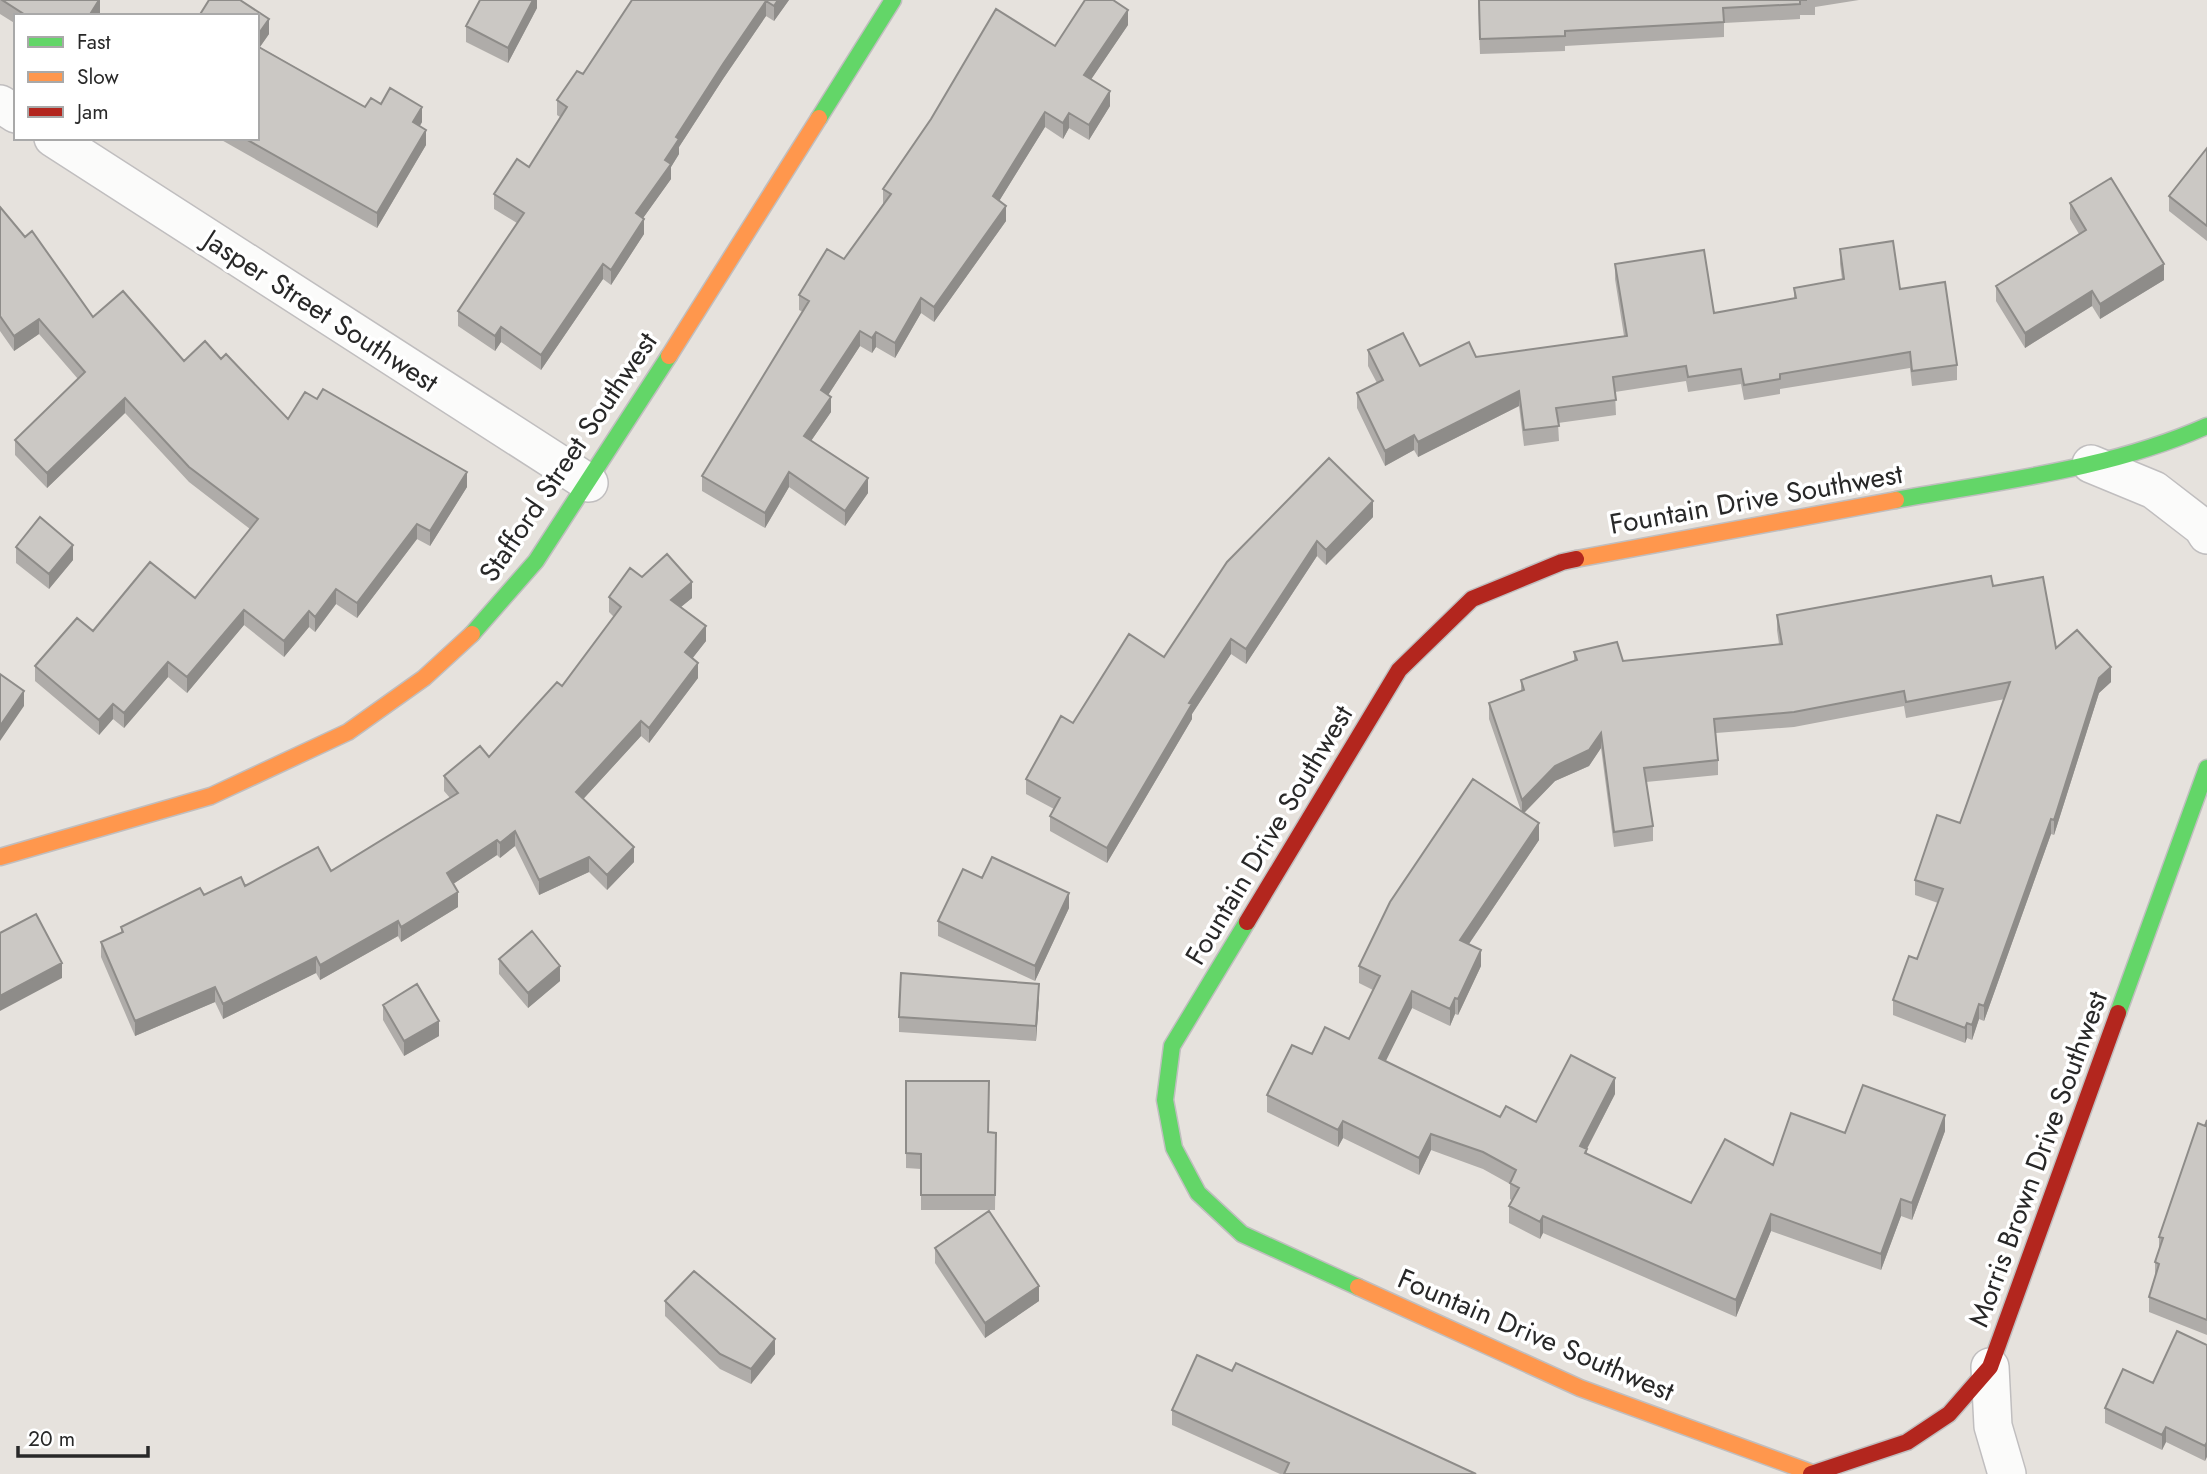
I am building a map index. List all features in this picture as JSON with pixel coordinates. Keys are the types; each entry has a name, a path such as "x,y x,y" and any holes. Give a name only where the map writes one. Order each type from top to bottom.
{"street":[{"name":"Stafford Street Southwest","path":"0,857 211,796 348,732 424,678 484,623 536,561 589,483 893,0"},
{"name":"Jasper Street Southwest","path":"56,140 589,483"},
{"name":"Fountain Drive Southwest","path":"1813,1474 1580,1388 1242,1234 1198,1193 1174,1148 1165,1100 1172,1046 1399,670 1472,599 1562,562 2091,464 2169,443 2207,426"},
{"path":"2091,464 2154,490 2202,527 2207,535"},
{"name":"Morris Brown Drive Southwest","path":"1813,1474 1907,1442 1949,1414 1990,1367 2207,768"},
{"path":"1990,1367 1993,1426 2007,1474"}],"building":[{"path":"2,0 99,0 90,14 24,14"},
{"path":"209,0 240,0 269,19 259,33 259,14 200,14"},
{"path":"480,0 533,0 508,48 466,26"},
{"path":"632,0 778,0 774,6 766,1 676,137 679,139 665,160 671,164 636,213 644,219 611,270 603,264 541,355 501,327 495,336 458,311 524,213 494,194 517,159 529,167 567,107 557,100 577,71 583,74"},
{"path":"1085,0 1113,0 1128,10 1084,75 1110,91 1089,125 1069,113 1063,123 1045,112 993,196 1006,206 934,307 921,298 895,343 876,332 872,338 860,331 821,390 831,397 804,436 868,478 845,511 789,472 765,513 702,476 809,301 799,295 827,249 844,259 891,194 883,189 931,119 996,9 1055,46"},
{"path":"1479,0 1800,0 1800,4 1723,8 1724,22 1565,31 1565,36 1480,39"},
{"path":"259,47 365,107 371,98 381,104 390,88 422,107 413,122 426,130 377,213 248,140 259,140"},
{"path":"2207,148 2207,226 2169,196"},
{"path":"2111,178 2164,264 2100,304 2092,291 2025,333 1996,286 2086,230 2070,203"},
{"path":"0,207 25,237 32,231 93,317 123,291 184,361 205,341 221,359 226,354 288,419 305,392 317,399 323,389 467,472 430,531 417,524 357,603 336,589 315,617 309,611 284,641 244,610 187,677 168,662 124,713 113,704 99,720 35,666 77,618 93,631 150,562 195,598 258,519 189,467 125,398 47,473 15,440 85,372 39,319 14,336 0,316"},
{"path":"1893,241 1900,289 1945,282 1957,365 1912,371 1910,352 1780,374 1780,379 1744,385 1741,369 1688,377 1686,366 1613,377 1616,400 1556,408 1559,426 1524,430 1519,391 1418,442 1414,435 1385,451 1357,393 1383,380 1368,350 1403,333 1420,366 1469,342 1476,357 1627,336 1615,264 1704,250 1714,313 1796,298 1794,288 1844,279 1840,249"},
{"path":"1329,458 1373,501 1326,550 1317,541 1246,649 1231,639 1189,703 1192,704 1107,848 1050,816 1060,798 1026,779 1061,716 1073,723 1129,634 1164,657 1227,562"},
{"path":"40,517 73,545 49,574 16,547"},
{"path":"667,554 692,582 671,600 706,626 685,652 698,663 649,728 641,721 576,792 634,847 607,875 589,857 539,880 515,831 500,843 497,840 447,873 458,892 401,927 398,921 320,965 316,957 223,1004 215,987 135,1021 101,942 123,932 121,927 200,888 204,895 241,877 245,886 318,847 331,871 458,793 444,776 480,746 489,757 557,682 562,686 621,607 609,597 630,568 642,577"},
{"path":"1991,576 1993,586 2043,577 2056,648 2077,630 2111,667 2099,678 2054,820 2051,819 1984,1006 1979,1004 1972,1025 1967,1023 1965,1028 1893,1000 1909,956 1917,959 1943,889 1915,880 1937,815 1960,823 2010,682 1906,702 1904,691 1794,712 1714,719 1718,760 1644,768 1653,826 1614,832 1601,733 1589,750 1555,766 1522,800 1489,703 1524,690 1521,680 1577,660 1574,652 1617,642 1623,661 1782,644 1777,615"},
{"path":"0,674 24,691 0,726"},
{"path":"1473,779 1539,823 1460,940 1481,950 1458,999 1455,998 1450,1009 1412,991 1379,1058 1500,1117 1506,1106 1536,1122 1571,1055 1615,1078 1580,1146 1587,1149 1585,1153 1691,1203 1725,1139 1773,1165 1791,1113 1845,1133 1863,1085 1945,1115 1912,1203 1901,1199 1881,1254 1771,1214 1736,1300 1543,1216 1540,1222 1509,1206 1519,1188 1510,1183 1516,1170 1483,1152 1431,1134 1419,1158 1343,1121 1338,1130 1267,1095 1292,1045 1312,1054 1325,1027 1349,1039 1380,976 1359,966 1390,902"},
{"path":"992,857 1069,893 1035,966 938,921 963,869 982,878"},
{"path":"36,914 62,963 0,996 0,933"},
{"path":"532,931 560,966 528,993 499,959"},
{"path":"901,973 1039,984 1036,1026 899,1017"},
{"path":"417,984 439,1021 404,1041 383,1005"},
{"path":"906,1081 989,1081 988,1132 996,1133 995,1195 921,1195 921,1154 906,1153"},
{"path":"2207,1120 2207,1320 2149,1297 2159,1264 2155,1262 2163,1238 2159,1237 2198,1123 2205,1126"},
{"path":"989,1211 1039,1286 985,1323 935,1248"},
{"path":"694,1271 775,1339 751,1369 720,1354 665,1301"},
{"path":"2177,1331 2207,1345 2205,1446 2166,1427 2162,1435 2105,1408 2123,1369 2153,1383"},
{"path":"1197,1355 1232,1371 1236,1363 1476,1474 1284,1474 1289,1463 1172,1410"}],"traffic: fast":[{"path":"819,118 893,0"},
{"path":"472,634 536,561 669,356"},
{"path":"1896,500 2015,480 2093,463 2170,441 2207,426"},
{"path":"2118,1013 2207,768"},
{"path":"1247,922 1172,1046 1165,1100 1174,1148 1198,1193 1242,1234 1358,1287"}],"traffic: slow":[{"path":"669,356 819,118"},
{"path":"1576,559 1896,500"},
{"path":"0,857 211,796 348,732 424,678 472,634"},
{"path":"1358,1287 1580,1388 1815,1474"}],"traffic: jam":[{"path":"1247,922 1399,670 1472,599 1562,562 1576,559"},
{"path":"1811,1474 1907,1442 1949,1414 1990,1367 2118,1013"}]}
